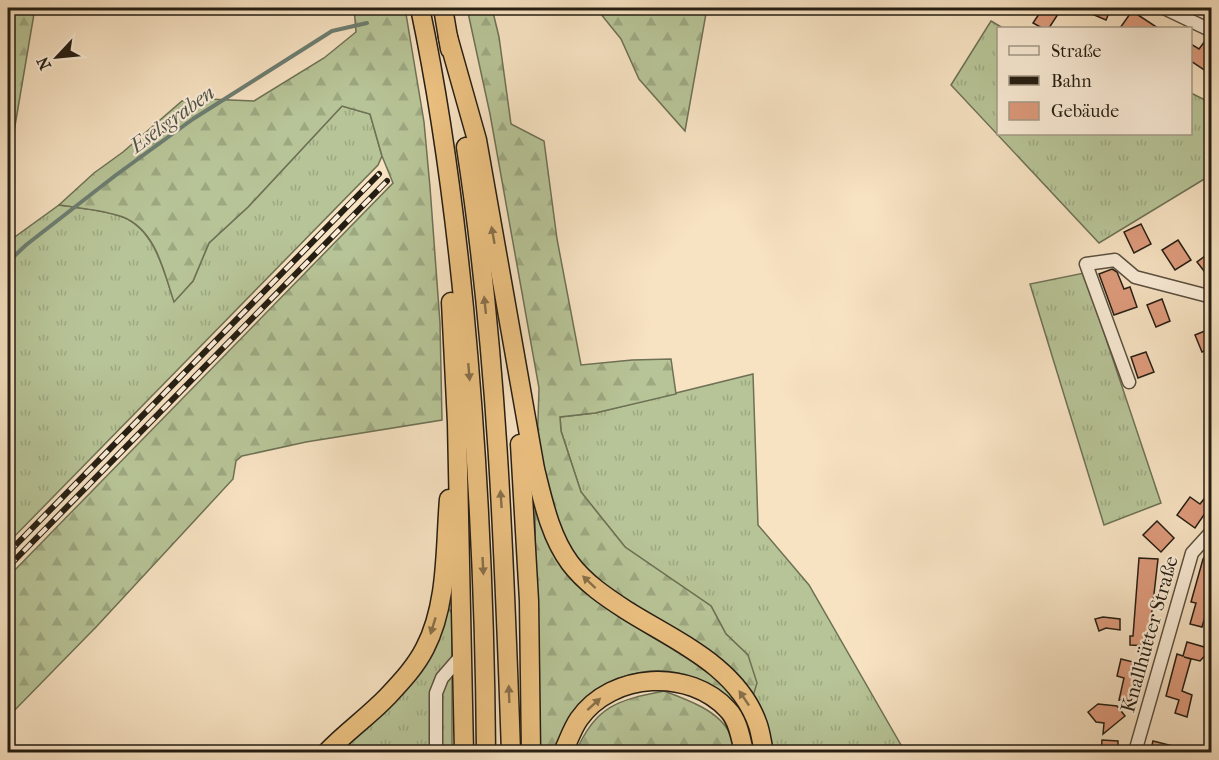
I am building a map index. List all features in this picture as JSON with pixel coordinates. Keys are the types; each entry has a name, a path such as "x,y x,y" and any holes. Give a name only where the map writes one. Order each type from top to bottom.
{"highway":[{"path":"420,8 447,157 467,343 477,464 483,582 486,753"},
{"path":"443,8 477,216 493,380 505,562 511,753"},
{"path":"448,37 477,140 513,355 535,469 545,509 557,542 571,564 590,584 610,600 716,666 734,683 749,704 759,726 764,753"},
{"path":"427,43 430,99 450,282 457,423 464,753"},
{"path":"513,355 529,601 531,753"},
{"path":"327,753 386,699 424,649 433,631 445,558 457,423"},
{"path":"563,753 579,719 599,699 619,689 646,681 669,681 693,685 711,695 730,711 740,733 744,753"}],"street":[{"path":"1164,8 1212,31"},
{"path":"1129,382 1086,264 1115,260 1135,277 1212,297"},
{"name":"Knallhütter Straße","path":"1135,753 1192,553 1212,531"},
{"path":"436,753 436,693 442,678 463,654"}],"green space":[{"path":"9,8 35,8 8,167 8,15"},
{"path":"354,8 405,8 424,122 430,187 440,323 442,420 306,442 242,456 236,461 233,479 97,626 8,717 8,577 393,183 382,156 370,114 342,106 248,207 209,243 193,281 174,302 157,253 151,242 134,223 108,213 59,205 94,173 123,152 182,101 207,99 254,101 324,58 356,32"},
{"path":"467,8 492,8 499,37 511,124 544,141 557,239 581,365 671,359 676,394 595,413 560,417 561,431 581,492 625,547 711,606 726,634 748,655 757,683 753,696 743,680 733,688 748,715 755,752 753,752 749,733 742,720 704,686 682,674 652,671 622,677 595,691 579,705 570,717 556,752 538,752 535,516 539,388 490,114"},
{"path":"596,8 707,8 685,131 639,79 621,39"},
{"path":"991,21 1001,27 997,27 997,134 951,85"},
{"path":"1192,94 1211,103 1211,175 1099,243 998,135 1192,135"},
{"path":"342,106 370,114 382,156 378,165 8,543 8,242 59,205 123,217 134,223 151,242 162,265 174,301 193,281 209,243 248,207"},
{"path":"1084,273 1161,503 1104,525 1030,284"},
{"path":"753,374 758,525 809,585 905,752 773,752 753,696 748,655 726,634 711,606 625,547 581,492 561,431 560,417 595,413"},
{"path":"446,605 452,613 452,752 337,752 367,723"},
{"path":"664,691 711,712 730,734 734,752 576,752 591,724 610,708 621,702"}],"building":[{"path":"1043,8 1062,8 1050,27 1040,27 1033,23"},
{"path":"1078,8 1111,8 1106,20"},
{"path":"1132,11 1156,27 1121,27"},
{"path":"1205,41 1212,46 1212,75 1192,62 1192,45 1199,49"},
{"path":"1141,224 1151,244 1134,253 1124,232"},
{"path":"1178,240 1191,260 1175,270 1162,250"},
{"path":"1205,256 1212,266 1204,271 1197,262"},
{"path":"1112,269 1117,272 1124,289 1130,287 1137,307 1114,315 1099,274"},
{"path":"1162,299 1170,321 1156,327 1147,305"},
{"path":"1212,328 1212,348 1202,352 1195,335"},
{"path":"1146,352 1154,372 1138,378 1131,357"},
{"path":"1212,489 1212,503 1195,528 1177,515 1190,497 1200,504"},
{"path":"1157,521 1174,538 1161,552 1143,535"},
{"path":"1212,548 1212,607 1208,606 1202,627 1190,624 1196,603 1191,602 1203,559"},
{"path":"1139,558 1158,559 1148,646 1130,645 1130,636 1133,636"},
{"path":"1103,617 1120,619 1120,630 1106,628 1099,631 1095,619"},
{"path":"1187,642 1211,649 1200,661 1184,657 1191,659 1182,691 1192,695 1187,717 1175,713 1179,700 1166,696 1177,654 1183,656"},
{"path":"1121,659 1141,664 1131,701 1119,700 1124,678 1117,676"},
{"path":"1098,704 1117,706 1125,716 1103,734 1104,723 1096,722 1088,712"},
{"path":"1102,740 1118,741 1118,753 1101,753"},
{"path":"1153,741 1185,749 1185,753 1150,753"}],"waterway":[{"name":"Eselsgraben","path":"8,262 26,245 116,175 193,119 332,31 367,23"}],"railway":[{"path":"8,553 379,174"},
{"path":"8,567 387,181"}]}
